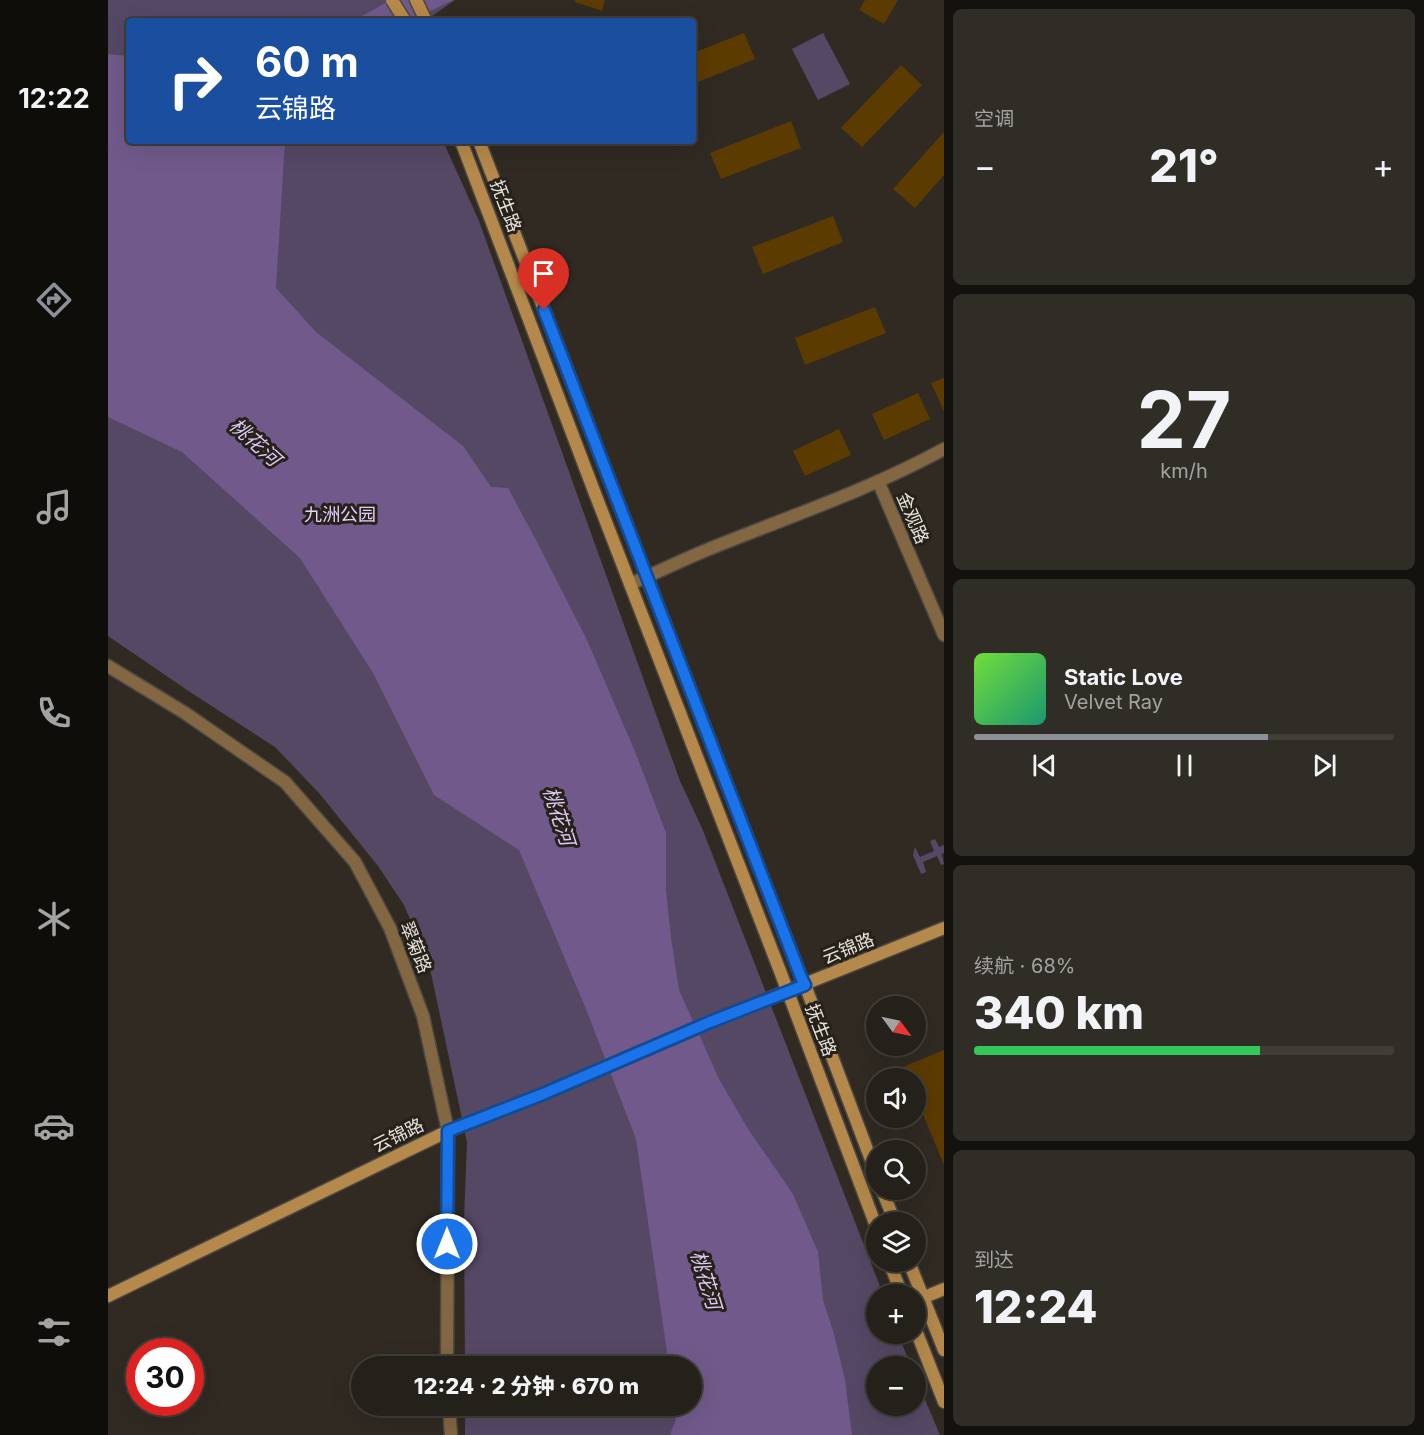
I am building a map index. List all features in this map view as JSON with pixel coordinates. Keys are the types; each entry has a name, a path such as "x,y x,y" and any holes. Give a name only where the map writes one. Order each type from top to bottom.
{"main road":[{"path":"392,0 403,18"},
{"path":"416,0 425,18"},
{"name":"抚生路","path":"462,144 871,1212"},
{"name":"抚生路","path":"479,144 866,1147"},
{"name":"云锦路","path":"108,1296 448,1131 944,928"},
{"path":"926,1296 944,1289"},
{"path":"926,1313 944,1350"},
{"path":"921,1344 944,1402"}],"street":[{"path":"630,584 708,549 878,481 944,449"},
{"name":"金观路","path":"878,481 944,635"},
{"name":"翠菊路","path":"108,666 185,713 285,782 355,862 390,928 423,1016 448,1131 447,1356"},
{"path":"450,1416 451,1435"}],"green space":[{"name":"九洲公园","path":"108,0 455,0 429,18 126,18 126,144 444,144 479,221 680,781 702,828 866,1250 866,1272 874,1272 879,1284 866,1284 866,1344 902,1344 907,1356 866,1356 866,1416 926,1416 926,1402 940,1435 465,1435 465,1416 702,1416 702,1356 465,1356 464,1220 467,1142 429,964 404,905 378,866 319,793 275,747 108,636"},
{"path":"823,33 850,84 818,100 792,49"},
{"path":"935,839 939,847 944,845 942,854 944,864 941,865 937,856 923,862 926,872 921,874 913,855 915,847 920,857 934,851 930,841"}],"water":[{"path":"391,0 453,0 416,18 358,18"},
{"name":"桃花河","path":"108,54 126,56 126,144 285,144 276,288 316,332 463,446 491,487 508,488 587,640 636,754 666,833 666,890 679,990 719,1079 748,1129 793,1194 818,1252 823,1300 845,1380 852,1435 670,1435 676,1416 702,1416 702,1356 668,1356 636,1139 586,1009 519,850 434,795 373,673 300,558 182,452 108,417"}],"building":[{"path":"575,0 605,0 602,11 575,2"},
{"path":"865,0 898,0 884,24 859,10"},
{"path":"744,33 755,59 696,83 696,52"},
{"path":"901,65 922,85 862,147 841,128"},
{"path":"791,121 801,148 721,179 710,153"},
{"path":"944,132 944,175 915,208 893,189"},
{"path":"833,216 843,242 763,274 752,247"},
{"path":"875,307 886,333 805,365 795,338"},
{"path":"944,378 944,411 931,383"},
{"path":"918,393 930,419 884,440 872,414"},
{"path":"839,429 851,455 805,476 793,451"},
{"path":"944,1050 944,1165 926,1122 926,1068 903,1067"}],"route":[{"path":"447,1244 448,1131 805,985 544,310"}]}
